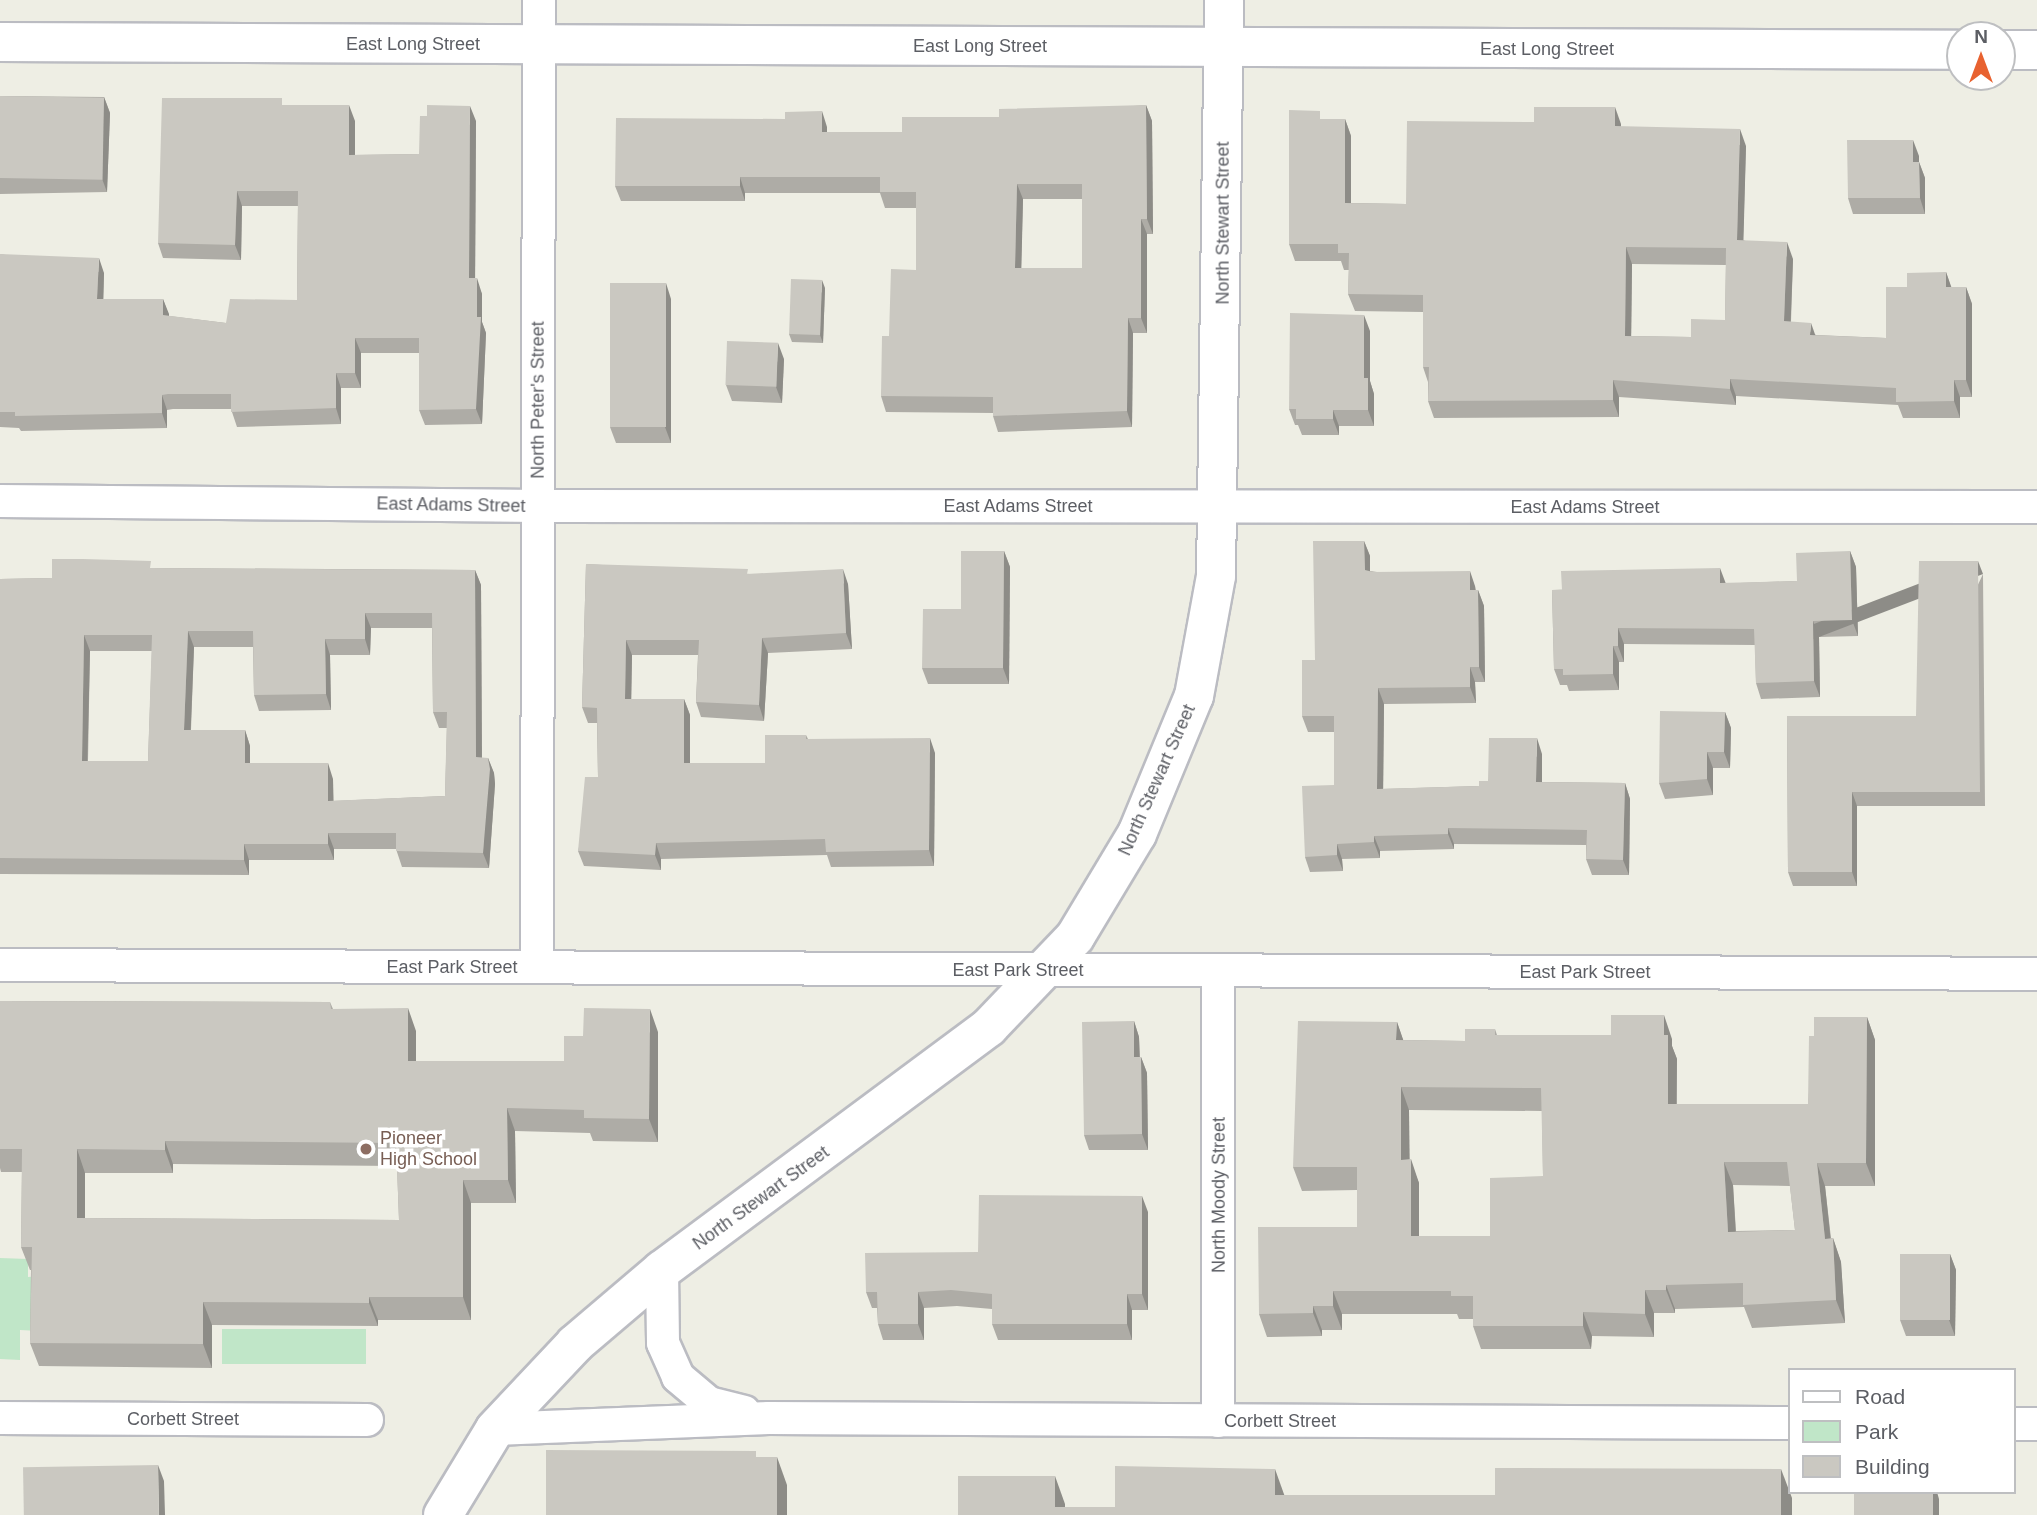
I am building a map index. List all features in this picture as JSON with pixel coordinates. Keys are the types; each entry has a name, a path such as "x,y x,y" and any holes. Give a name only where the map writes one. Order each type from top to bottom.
{"street":[{"name":"North Peter's Street","path":"537,967 539,0"},
{"name":"North Stewart Street","path":"443,1515 495,1429 575,1343 662,1270 979,1035 1044,971 1099,901 1137,834 1172,756 1194,696 1207,636 1220,506 1224,0"},
{"name":"East Long Street","path":"0,42 1946,50"},
{"path":"2016,50 2037,50"},
{"name":"East Adams Street","path":"0,501 538,506 2037,507"},
{"name":"East Park Street","path":"0,965 2037,974"},
{"name":"North Moody Street","path":"1218,970 1218,1421"},
{"name":"Corbett Street","path":"662,1270 663,1343 678,1377 709,1403 769,1418"},
{"name":"Corbett Street","path":"0,1418 367,1420"},
{"name":"Corbett Street","path":"495,1429 769,1418 1788,1423"},
{"path":"2016,1424 2037,1424"}],"green space":[{"path":"0,1258 28,1259 28,1277 39,1276 39,1331 20,1330 20,1360 0,1359"},
{"path":"222,1329 366,1329 366,1364 222,1364"}],"building":[{"path":"0,96 104,98 103,180 0,178"},
{"path":"162,98 282,98 282,105 349,105 349,155 419,154 420,116 427,116 427,105 470,106 469,278 477,278 477,317 481,317 476,409 419,410 419,338 355,338 355,373 336,373 336,408 231,412 231,394 168,394 162,395 162,413 15,416 15,412 0,412 0,254 99,258 97,299 163,299 163,315 226,323 230,299 297,300 298,191 237,191 235,245 158,243"},
{"path":"1146,105 1147,219 1141,219 1141,318 1128,318 1127,411 993,416 993,397 881,396 882,336 889,336 891,269 916,270 916,192 880,192 880,177 740,177 740,186 615,186 616,118 785,119 785,112 822,111 822,132 902,132 902,117 999,117 999,109","holes":["1017,184 1082,184 1082,268 1015,268"]},
{"path":"1534,107 1615,107 1615,126 1740,129 1737,240 1787,242 1784,321 1811,323 1810,335 1886,338 1886,287 1907,287 1907,273 1946,272 1946,287 1966,287 1966,380 1954,380 1954,401 1896,402 1896,388 1730,379 1730,389 1613,380 1613,400 1428,401 1429,367 1423,367 1423,295 1348,294 1349,253 1338,253 1338,244 1289,244 1289,110 1320,111 1320,119 1345,119 1345,203 1406,204 1407,121 1534,122","holes":["1626,247 1726,248 1725,320 1691,319 1691,337 1625,336"]},
{"path":"1847,140 1913,140 1913,162 1919,162 1920,198 1848,198"},
{"path":"791,279 822,280 820,335 789,334"},
{"path":"610,283 666,283 666,427 610,427"},
{"path":"1290,313 1364,315 1364,378 1368,378 1368,410 1333,410 1333,419 1296,419 1296,409 1289,409"},
{"path":"727,341 778,343 776,387 725,385"},
{"path":"1313,541 1364,541 1365,570 1373,572 1470,571 1470,590 1478,590 1479,667 1470,667 1470,687 1378,688 1377,789 1479,786 1479,781 1488,781 1489,738 1537,738 1536,782 1625,783 1623,860 1586,859 1587,830 1448,828 1448,834 1374,836 1374,842 1337,844 1337,855 1305,857 1302,786 1334,785 1334,716 1302,716 1302,660 1315,660"},
{"path":"961,551 1004,551 1003,668 922,668 923,609 961,609"},
{"path":"1850,551 1852,620 1813,621 1814,681 1756,683 1754,629 1618,628 1618,646 1613,646 1613,674 1563,675 1563,669 1554,669 1552,590 1562,590 1561,571 1720,568 1720,583 1797,581 1796,553"},
{"path":"52,559 151,561 150,568 475,570 476,757 488,758 490,769 483,853 396,851 396,833 328,833 328,844 244,844 244,860 0,858 0,579 52,578","holes":["365,613 432,613 433,712 447,712 445,796 328,801 328,763 245,763 245,730 184,730 188,631 253,631 254,695 326,694 325,639 365,639","84,635 152,635 148,761 82,761"]},
{"path":"1919,561 1978,561 1980,792 1852,792 1852,872 1788,872 1787,716 1916,716"},
{"path":"586,564 748,569 747,574 843,569 846,633 762,638 759,705 696,702 699,640 626,640 625,699 684,699 684,763 765,763 765,735 806,735 806,739 930,738 929,850 826,852 825,839 656,843 655,855 578,851 585,777 598,777 597,708 582,707"},
{"path":"1660,711 1725,712 1724,752 1707,752 1707,779 1659,783"},
{"path":"0,1001 330,1002 331,1009 408,1008 408,1061 564,1061 564,1036 583,1036 584,1008 650,1009 649,1119 584,1118 584,1110 507,1108 508,1180 463,1180 463,1297 369,1297 369,1303 203,1302 203,1344 30,1343 32,1247 21,1247 22,1149 0,1149","holes":["165,1141 396,1143 399,1220 77,1218 77,1149 165,1150"]},
{"path":"1611,1015 1664,1015 1664,1035 1668,1035 1668,1104 1808,1104 1809,1036 1814,1036 1814,1017 1867,1017 1866,1163 1817,1163 1825,1239 1833,1238 1836,1300 1743,1305 1743,1283 1666,1285 1666,1290 1645,1290 1645,1314 1583,1312 1583,1326 1473,1326 1473,1296 1451,1296 1451,1291 1333,1291 1333,1306 1313,1306 1313,1313 1259,1314 1258,1227 1357,1227 1357,1167 1293,1167 1298,1021 1397,1022 1396,1040 1465,1041 1465,1029 1495,1029 1495,1035 1611,1035","holes":["1401,1087 1541,1088 1543,1176 1490,1178 1490,1236 1411,1236 1411,1159 1401,1160","1724,1162 1787,1162 1795,1230 1728,1232"]},
{"path":"1134,1021 1134,1057 1141,1057 1142,1134 1084,1135 1082,1022"},
{"path":"979,1195 1142,1196 1142,1294 1127,1294 1127,1324 992,1324 992,1294 951,1290 918,1292 918,1324 878,1324 877,1292 866,1292 865,1253 978,1252"},
{"path":"1900,1254 1950,1254 1950,1320 1900,1320"},
{"path":"546,1450 756,1451 756,1457 777,1457 777,1515 546,1515"},
{"path":"158,1465 159,1515 24,1515 23,1467"},
{"path":"1115,1466 1275,1469 1275,1495 1495,1495 1495,1468 1781,1469 1781,1515 958,1515 958,1476 1055,1476 1055,1507 1115,1507"},
{"path":"1854,1494 1933,1494 1933,1515 1854,1515"}],"place":[{"name":"Pioneer High School","path":"366,1149"}]}
